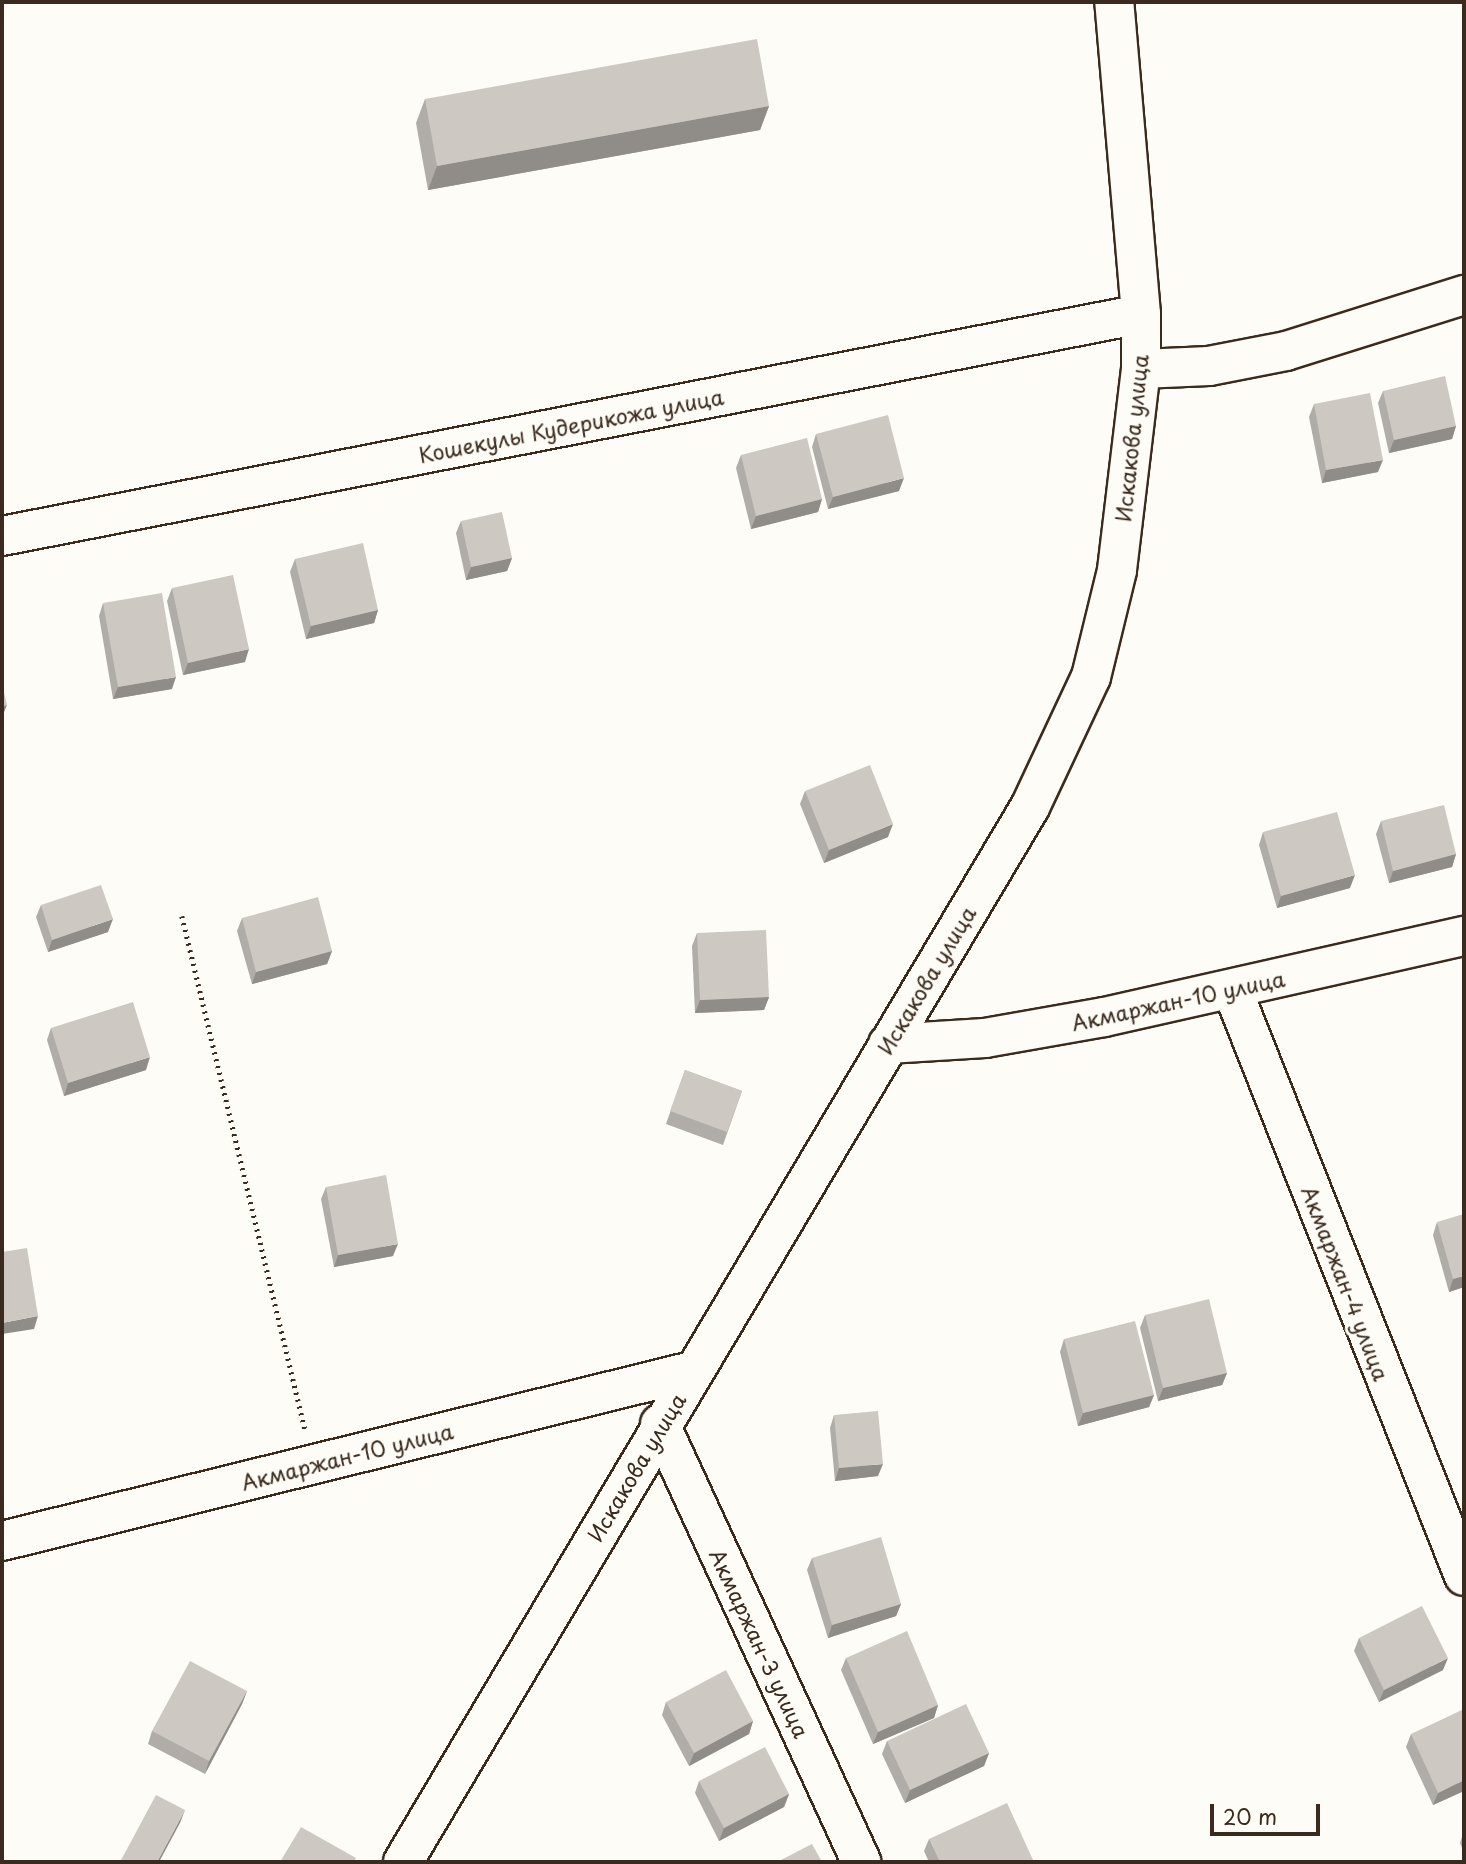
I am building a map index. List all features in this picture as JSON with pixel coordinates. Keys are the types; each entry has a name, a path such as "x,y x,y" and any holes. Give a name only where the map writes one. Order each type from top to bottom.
{"street":[{"name":"Искакова улица","path":"403,1862 660,1424 1030,807 1091,677 1117,570 1141,369 1141,314 1114,2"},
{"path":"1141,369 1209,366 1286,351 1464,295"},
{"name":"Кошекулы Кудерикожа улица","path":"2,536 1141,314"},
{"name":"Акмаржан-10 улица","path":"888,1044 985,1038 1232,989 1464,936"},
{"name":"Акмаржан-4 улица","path":"1232,989 1464,1576"},
{"name":"Акмаржан-10 улица","path":"2,1541 692,1371"},
{"name":"Акмаржан-3 улица","path":"660,1424 861,1862"}],"path":[{"path":"182,916 314,1464"}],"building":[{"path":"757,39 769,106 437,166 425,99"},
{"path":"1445,376 1456,426 1394,440 1383,391"},
{"path":"1370,393 1383,460 1326,470 1314,404"},
{"path":"888,415 904,478 833,497 816,434"},
{"path":"807,438 822,499 756,516 741,455"},
{"path":"502,512 512,558 471,567 461,521"},
{"path":"363,543 378,610 311,626 295,559"},
{"path":"233,575 249,649 188,663 172,588"},
{"path":"162,593 176,677 118,687 103,603"},
{"path":"2,684 7,705 2,706"},
{"path":"870,765 893,824 829,850 805,791"},
{"path":"1444,805 1456,854 1393,871 1381,821"},
{"path":"1337,812 1355,875 1281,896 1263,832"},
{"path":"101,885 113,919 52,940 41,905"},
{"path":"318,897 332,951 256,972 242,918"},
{"path":"766,930 769,997 700,1000 697,933"},
{"path":"133,1002 150,1057 68,1083 51,1028"},
{"path":"685,1070 742,1091 727,1132 670,1111"},
{"path":"386,1175 398,1244 338,1255 326,1187"},
{"path":"1464,1214 1464,1276 1453,1279 1437,1222"},
{"path":"27,1248 38,1316 2,1323 2,1252"},
{"path":"1209,1299 1227,1373 1163,1388 1145,1315"},
{"path":"1135,1321 1154,1395 1083,1413 1064,1339"},
{"path":"878,1411 883,1464 839,1468 834,1415"},
{"path":"881,1537 901,1604 832,1625 812,1558"},
{"path":"1422,1606 1448,1658 1384,1690 1359,1638"},
{"path":"907,1631 938,1705 878,1732 846,1658"},
{"path":"190,1661 247,1691 209,1761 152,1731"},
{"path":"726,1670 753,1721 694,1753 666,1702"},
{"path":"966,1704 989,1753 910,1790 887,1741"},
{"path":"1464,1709 1464,1780 1438,1793 1411,1734"},
{"path":"765,1747 789,1794 724,1828 699,1781"},
{"path":"156,1795 185,1810 157,1862 120,1862"},
{"path":"1007,1803 1034,1862 940,1862 929,1839"},
{"path":"301,1827 356,1858 354,1862 280,1862"},
{"path":"812,1844 822,1862 777,1862"}]}
